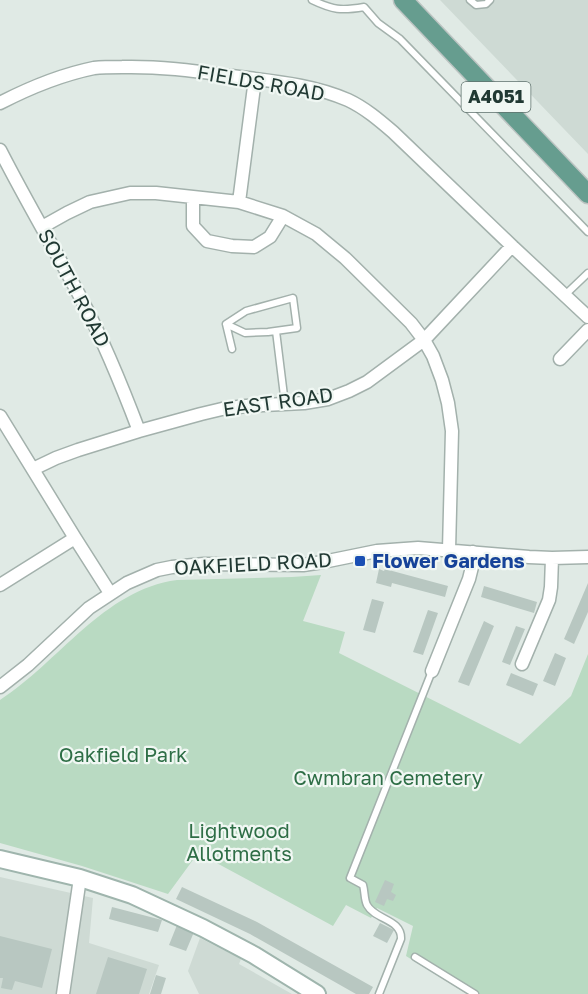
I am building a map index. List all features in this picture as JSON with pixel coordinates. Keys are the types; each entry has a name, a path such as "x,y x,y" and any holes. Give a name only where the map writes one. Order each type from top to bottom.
{"main road":[{"name":"A4051","path":"403,0 588,194"}],"street":[{"name":"FIELDS ROAD","path":"0,103 61,76 97,68 137,67 185,69 285,82 348,100 375,116 393,132 588,317"},
{"path":"238,202 255,79"},
{"name":"SOUTH ROAD","path":"0,150 82,300 124,390 139,431"},
{"path":"42,227 90,202 130,193 156,193 238,202 283,216 316,234 345,258 411,323 424,339 433,356 442,380 452,431 449,550"},
{"path":"193,197 193,226 207,241 254,247 270,237 283,216"},
{"name":"EAST ROAD","path":"33,469 56,458 139,431 222,409 304,403 328,399 349,391 368,382 424,339 512,246"},
{"path":"560,358 588,330"},
{"path":"0,416 110,593"},
{"path":"0,585 75,538"},
{"name":"OAKFIELD ROAD","path":"0,687 28,665 89,608 142,575 157,570 204,564 303,565 398,549 418,548 552,558 588,556"},
{"path":"432,671 469,579 473,552"},
{"path":"522,664 549,600 552,558"},
{"path":"0,859 80,878 132,895 254,955 317,994"},
{"path":"63,994 80,878"}],"lane":[{"path":"312,0 329,8 347,10 364,7 378,23 400,39 588,232"},
{"path":"470,0 476,5 486,4 490,0"},
{"path":"564,296 588,273"},
{"path":"293,297 297,328 245,333 226,324 246,311 293,297"},
{"path":"226,324 232,349"},
{"path":"276,331 285,404"},
{"path":"379,994 401,939 401,932 397,926 369,908 364,887 350,878 432,671"},
{"path":"415,957 475,994"}],"shaded area":[{"path":"440,0 588,0 588,154"},
{"path":"0,877 93,898 89,943 159,965 149,994 0,994"},
{"path":"200,938 241,959 239,964 292,994 199,994 188,971"}],"green space":[{"path":"321,575 303,621 345,632 339,653 520,744 571,696 588,654 588,994 467,994 406,956 413,926 377,908 371,918 346,905 333,926 198,853 168,894 82,866 0,843 0,700 22,684 104,612 151,586 177,580"}],"building":[{"path":"379,569 448,586 445,597 392,583 391,587 376,583"},
{"path":"588,583 588,612 574,644 564,639"},
{"path":"484,586 537,602 534,613 481,597"},
{"path":"372,599 384,602 375,633 363,630"},
{"path":"428,610 438,613 423,655 413,652"},
{"path":"484,621 494,626 469,686 458,682"},
{"path":"516,626 525,629 510,665 502,662"},
{"path":"555,653 566,658 555,686 543,681"},
{"path":"511,673 538,684 533,696 506,685"},
{"path":"385,880 394,884 391,892 396,895 393,901 387,899 384,906 375,902"},
{"path":"182,887 257,922 373,987 369,994 356,994 250,934 176,899"},
{"path":"112,907 162,920 158,932 109,919"},
{"path":"380,923 394,930 387,943 373,936"},
{"path":"177,925 194,932 186,951 169,945"},
{"path":"0,936 52,949 42,988 15,981 12,990 1,988 3,978 0,978"},
{"path":"108,957 147,969 139,994 96,994"},
{"path":"156,975 166,978 161,994 150,994"}],"place":[{"name":"Flower Gardens","path":"360,561"}],"park label":[{"name":"Oakfield Park","path":"123,755"},
{"name":"Cwmbran Cemetery","path":"388,778"},
{"name":"Lightwood Allotments","path":"239,842"}]}
